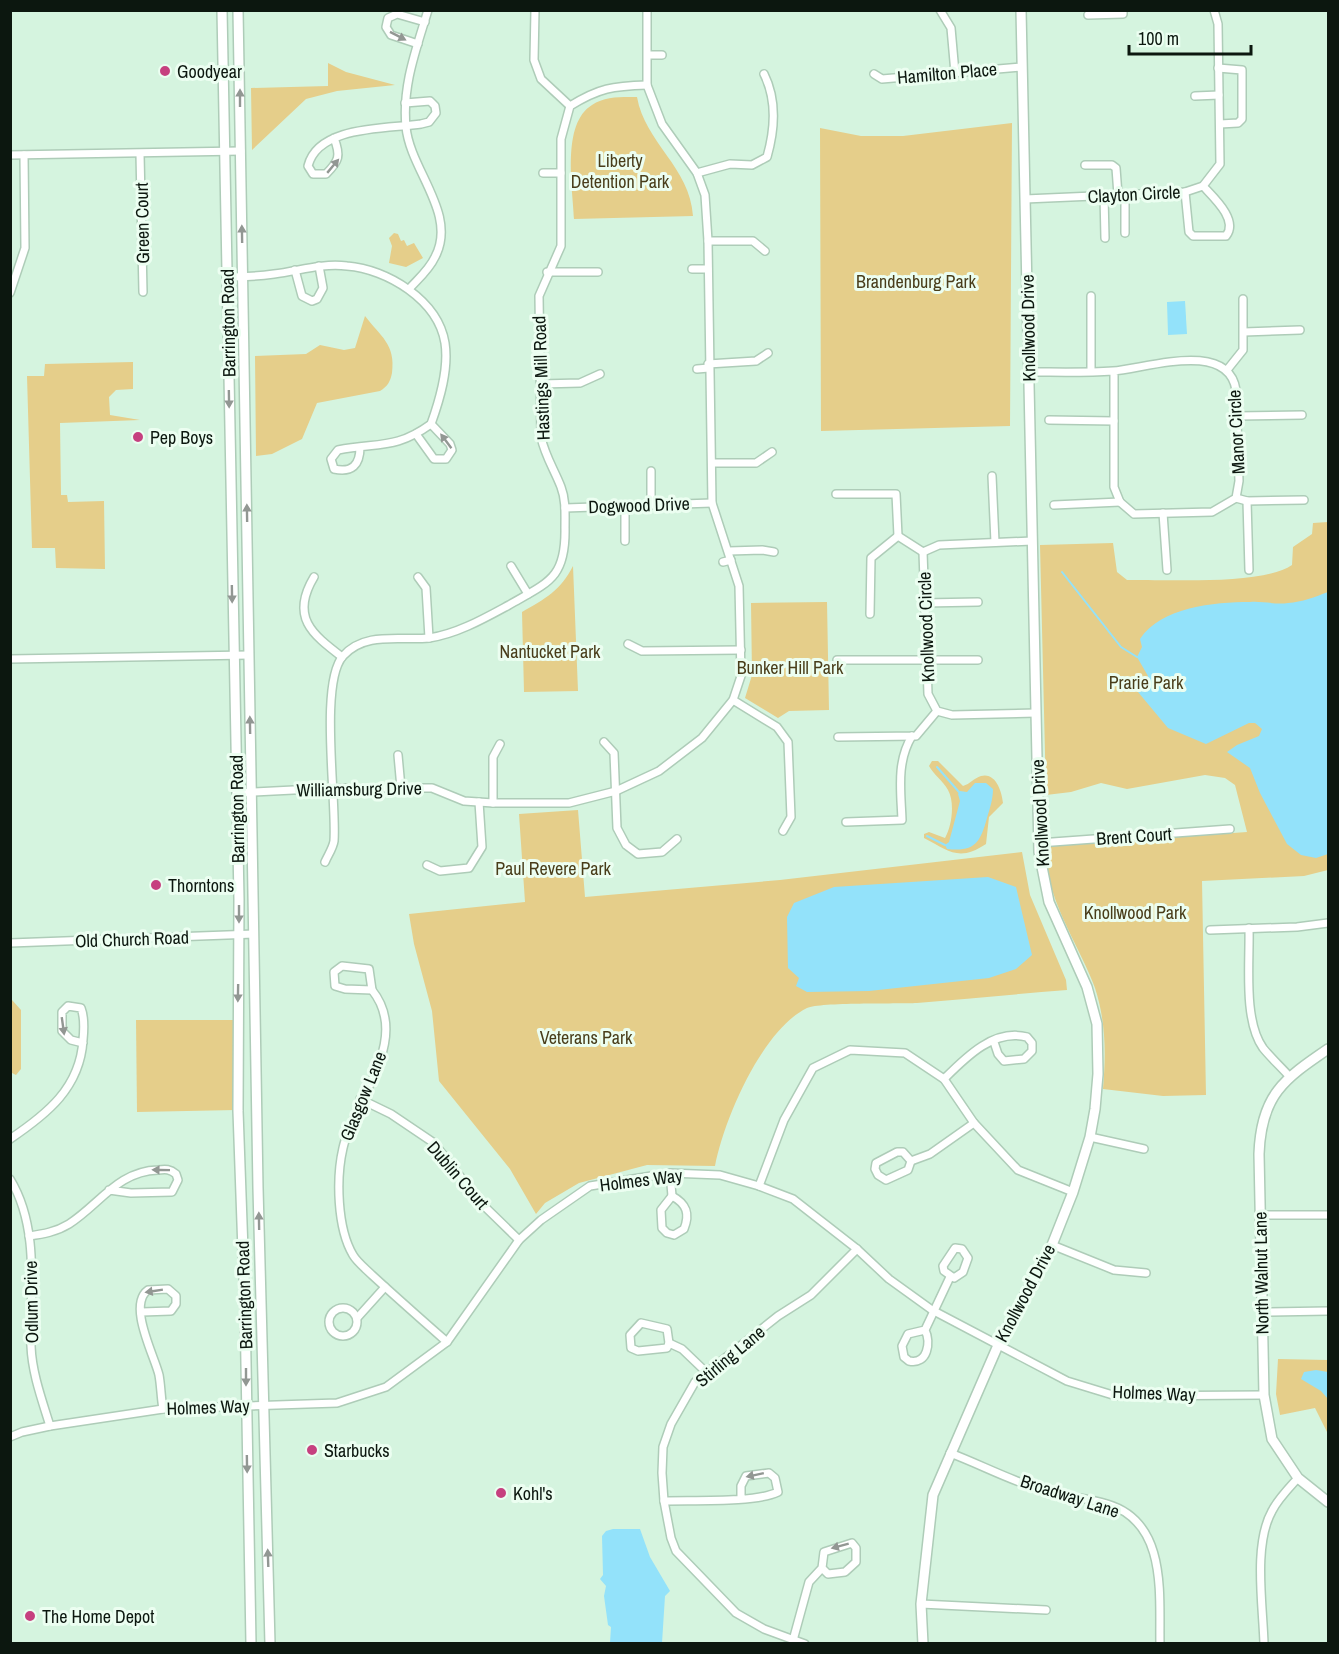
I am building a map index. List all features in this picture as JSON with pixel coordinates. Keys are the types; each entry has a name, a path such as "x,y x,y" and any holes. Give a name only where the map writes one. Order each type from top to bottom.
{"main road":[{"name":"Barrington Road","path":"222,10 239,935 237,1092 251,1644"},
{"name":"Barrington Road","path":"238,10 263,1405 270,1644"},
{"name":"Knollwood Drive","path":"922,1644 921,1604 933,1495 999,1343 1052,1245 1073,1192 1090,1137 1098,1074 1097,1024 1087,987 1049,902 1039,843 1021,10"},
{"name":"North Walnut Lane","path":"1329,1049 1289,1076 1274,1096 1262,1125 1259,1145 1264,1395 1272,1439 1298,1478 1329,1502"}],"street":[{"path":"409,289 435,258 442,236 438,213 414,157 406,127 405,89 428,10"},
{"path":"535,10 534,60 541,79 570,106 594,92 613,86 648,85"},
{"name":"Williamsburg Drive","path":"237,793 333,788 432,788 464,801 569,803 616,790 659,771 693,745 733,700 741,676 739,586 712,503 708,241 705,195 697,173 662,124 648,85 647,10"},
{"path":"940,10 951,28 955,73"},
{"path":"1088,15 1123,14 1123,10"},
{"name":"Clayton Circle","path":"1025,199 1185,192 1203,186 1220,164 1218,24 1214,10"},
{"path":"418,44 391,35 386,27 388,18 397,14 424,22"},
{"path":"648,55 662,55"},
{"name":"Hamilton Place","path":"874,74 882,79 1022,67"},
{"path":"1218,68 1242,70 1242,119 1238,123 1220,124"},
{"path":"697,173 730,164 752,165 767,157 774,136 772,90 764,74"},
{"path":"1195,96 1219,95"},
{"path":"334,138 339,150 337,163 326,174 313,174 308,166 312,155 334,138 346,133 406,127 429,122 436,113 435,106 430,101 405,103"},
{"name":"Hastings Mill Road","path":"342,657 367,641 429,638 464,627 528,594 555,574 566,554 565,508 561,489 545,456 541,436 539,296 547,272 561,246 561,139 570,106"},
{"path":"10,155 241,151"},
{"name":"Green Court","path":"140,154 143,292"},
{"path":"10,293 25,248 24,155"},
{"path":"1085,165 1112,165 1116,168 1122,194 1125,233"},
{"path":"543,174 561,173"},
{"path":"1185,192 1189,232 1193,236 1227,236 1230,224 1227,215 1203,186"},
{"path":"1104,195 1105,238"},
{"path":"708,241 753,241 765,251"},
{"path":"295,270 302,296 312,301 317,299 323,288 319,266"},
{"path":"228,278 319,266 348,266 391,278 409,289 434,316 445,342 445,376 431,424 396,443 360,447 338,450 331,459 334,469 345,472 355,467 360,459 360,447"},
{"path":"692,269 708,269"},
{"path":"547,272 598,272"},
{"path":"1090,371 1091,296"},
{"path":"1227,370 1241,356 1244,298"},
{"path":"1244,332 1300,330"},
{"path":"697,369 756,361 768,353"},
{"name":"Manor Circle","path":"1029,372 1114,371 1153,362 1202,362 1219,364 1227,370 1235,383 1238,416 1239,481 1236,498 1212,512 1134,514 1120,502"},
{"path":"1054,505 1120,502 1114,487 1114,371"},
{"path":"541,384 580,382 600,375"},
{"path":"1238,416 1302,415"},
{"path":"1048,420 1114,421"},
{"path":"416,434 434,459 446,459 452,450 450,444 431,424"},
{"path":"713,463 756,463 772,452"},
{"path":"651,471 651,504"},
{"path":"992,476 995,542"},
{"path":"836,494 896,494 898,536"},
{"path":"1236,498 1246,501 1305,500"},
{"path":"1246,501 1249,570"},
{"name":"Dogwood Drive","path":"565,508 712,503"},
{"path":"625,507 625,541"},
{"path":"1162,513 1167,570"},
{"path":"898,536 923,552"},
{"path":"870,614 871,558 898,536"},
{"name":"Knollwood Circle","path":"937,711 928,694 923,552 939,545 1032,541"},
{"path":"729,551 774,552"},
{"path":"723,562 731,560"},
{"path":"511,566 528,594"},
{"path":"314,577 306,591 306,624 314,636 342,657 333,682 331,725 334,843 325,862"},
{"path":"418,577 426,588 429,638"},
{"path":"924,603 978,602"},
{"path":"628,644 642,651 741,650"},
{"path":"10,659 249,655"},
{"path":"837,660 978,660"},
{"path":"733,700 777,727 788,742 791,817 783,831"},
{"path":"838,737 916,736 937,711 952,715 1036,713"},
{"path":"846,822 902,820 901,761 904,748 912,736"},
{"path":"604,742 614,753 617,828 626,845 638,854 662,852 677,839"},
{"path":"493,803 493,757 500,744"},
{"path":"398,755 401,788"},
{"path":"427,865 440,871 469,868 482,847 478,802"},
{"name":"Brent Court","path":"1039,843 1230,829"},
{"path":"1210,930 1309,927 1329,923"},
{"path":"1249,928 1251,1017 1263,1048 1289,1076"},
{"name":"Old Church Road","path":"10,943 254,934"},
{"name":"Glasgow Lane","path":"372,990 339,988 334,983 334,972 342,966 366,967 371,973 372,990 383,1010 385,1042 380,1062 360,1100 342,1149 339,1211 353,1256 447,1342"},
{"path":"10,1139 39,1120 59,1099 77,1074 83,1043 84,1014 81,1008 68,1006 62,1012 62,1031 71,1040 83,1043"},
{"path":"944,1078 973,1050 1006,1037 1025,1036 1031,1041 1032,1051 1024,1059 1007,1062 999,1057 994,1042"},
{"path":"759,1186 784,1119 813,1068 850,1050 905,1053 944,1078 974,1123 1018,1170 1073,1192"},
{"name":"Dublin Court","path":"360,1100 391,1114 434,1143 481,1203 519,1240"},
{"path":"911,1161 930,1155 974,1123"},
{"path":"1090,1137 1144,1149"},
{"path":"897,1152 903,1152 911,1161 908,1170 886,1180 878,1175 875,1169 876,1163 897,1152"},
{"path":"29,1236 45,1234 70,1223 109,1190 123,1179 148,1170 172,1170 178,1180 172,1192 131,1193 109,1190"},
{"path":"670,1173 672,1196 661,1210 661,1218 667,1233 674,1235 684,1229 687,1213 684,1204 672,1196"},
{"name":"Holmes Way","path":"10,1437 50,1426 163,1409 337,1403 386,1387 447,1342 519,1240 542,1220 590,1186 670,1173 720,1175 793,1199 857,1249 889,1280 932,1310 999,1343 1067,1381 1116,1396 1264,1395"},
{"name":"Odlum Drive","path":"10,1179 16,1189 29,1236 32,1280 31,1347 38,1384 50,1426"},
{"path":"1260,1215 1329,1215"},
{"path":"1052,1245 1114,1270 1146,1273"},
{"path":"954,1248 962,1249 967,1254 968,1264 959,1276 950,1277 944,1271 945,1260 954,1248"},
{"name":"Stirling Lane","path":"805,1644 793,1642 742,1618 693,1571 676,1551 664,1501 663,1448 668,1432 694,1383 778,1316 811,1296 857,1249"},
{"path":"925,1330 908,1334 902,1346 904,1357 909,1361 920,1359 927,1352 929,1338 925,1330 932,1310 950,1277"},
{"path":"358,1317 351,1310 343,1310 330,1317 329,1328 337,1334 352,1331 357,1326 358,1317 385,1287"},
{"path":"142,1312 171,1311 176,1304 175,1293 168,1289 145,1291 142,1298 142,1312 143,1333 159,1376 163,1409"},
{"path":"1262,1312 1329,1311"},
{"path":"641,1323 656,1325 667,1329 669,1343 667,1348 659,1351 638,1351 631,1348 630,1335 641,1323"},
{"path":"669,1343 682,1349 706,1372"},
{"name":"Broadway Lane","path":"950,1453 1047,1491 1108,1504 1130,1515 1148,1538 1158,1563 1160,1644"},
{"path":"664,1501 741,1498 768,1496 778,1492 775,1478 769,1473 746,1476 741,1486 741,1498"},
{"path":"1264,1644 1264,1530 1272,1509 1298,1478"},
{"path":"793,1642 809,1582 822,1568 824,1552 852,1543 856,1548 856,1562 845,1572 828,1574 822,1568"},
{"path":"921,1604 1046,1610"}],"green space":[{"path":"328,63 346,72 395,85 337,91 306,99 252,150 251,88 328,86"},
{"name":"Liberty Detention Park","path":"637,97 649,128 684,183 693,216 574,219 571,174 572,141 582,114 602,100"},
{"name":"Brandenburg Park","path":"1012,123 1010,426 821,431 820,128 861,136 903,136"},
{"path":"394,233 398,234 401,241 404,240 407,246 414,243 423,258 406,267 389,263 392,246 389,238"},
{"path":"365,316 386,341 392,355 392,373 387,385 380,391 317,403 302,439 272,454 256,456 255,356 306,354 320,345 344,350 355,348"},
{"path":"133,362 133,389 116,390 109,397 110,415 140,420 60,423 61,495 67,495 68,502 104,501 105,569 56,568 55,548 32,548 27,376 44,376 45,364"},
{"name":"Prarie Park","path":"1328,522 1328,870 1304,876 1202,881 1206,1095 1163,1096 1103,1089 1104,1038 1099,1001 1089,973 1056,901 1047,865 1048,849 1052,846 1247,832 1235,785 1225,778 1205,775 1127,789 1101,783 1071,792 1046,795 1040,545 1113,543 1117,572 1127,580 1237,579 1278,572 1292,565 1293,547 1312,534 1313,523"},
{"name":"Nantucket Park","path":"573,566 578,691 524,692 522,612 552,593"},
{"name":"Bunker Hill Park","path":"827,602 829,710 789,711 778,718 745,698 752,675 751,603"},
{"path":"932,761 938,761 963,786 981,776 991,777 997,784 1003,803 989,817 986,844 968,852 954,853 924,838 924,834 929,832 945,838 952,814 950,795 929,766"},
{"name":"Veterans Park","path":"578,810 585,897 780,880 1022,852 1030,895 1066,980 1067,990 917,1003 842,1004 807,1008 790,1019 760,1055 736,1101 715,1166 647,1165 579,1183 545,1203 536,1214 510,1169 439,1081 432,1011 414,944 409,914 525,902 519,814"},
{"path":"12,1000 21,1010 21,1069 16,1075 10,1072"},
{"path":"136,1020 235,1020 236,1110 137,1112"},
{"path":"1278,1359 1328,1360 1328,1434 1315,1408 1280,1415 1276,1394"}],"water":[{"path":"1185,301 1187,334 1168,335 1167,302"},
{"path":"1328,592 1328,854 1316,858 1301,855 1287,844 1260,793 1250,768 1227,752 1259,736 1262,729 1255,723 1249,723 1206,744 1168,728 1138,692 1145,686 1148,676 1137,657 1142,647 1140,639 1149,628 1189,608 1221,603 1279,604 1308,599"},
{"path":"975,783 986,783 993,789 982,834 979,840 970,847 947,849 945,845 949,842 960,801 958,794 960,791 967,792"},
{"path":"988,877 1016,887 1032,955 1016,969 989,978 869,991 807,992 796,986 799,978 788,968 787,917 794,903 834,887"},
{"path":"1316,1370 1328,1372 1328,1399 1321,1391 1301,1379 1304,1372"},
{"path":"640,1529 650,1557 670,1591 665,1596 662,1643 610,1643 611,1627 608,1625 604,1596 606,1586 600,1579 603,1575 602,1536 606,1531"}],"waterway":[{"path":"1062,572 1121,647 1137,657"},
{"path":"937,767 959,792"},
{"path":"927,836 945,845"}],"place":[{"name":"Goodyear","path":"165,71"},
{"name":"Pep Boys","path":"138,437"},
{"name":"Thorntons","path":"156,885"},
{"name":"Starbucks","path":"312,1450"},
{"name":"Kohl's","path":"501,1493"},
{"name":"The Home Depot","path":"30,1616"}],"park label":[{"name":"Paul Revere Park","path":"553,868"},
{"name":"Knollwood Park","path":"1135,912"}]}
